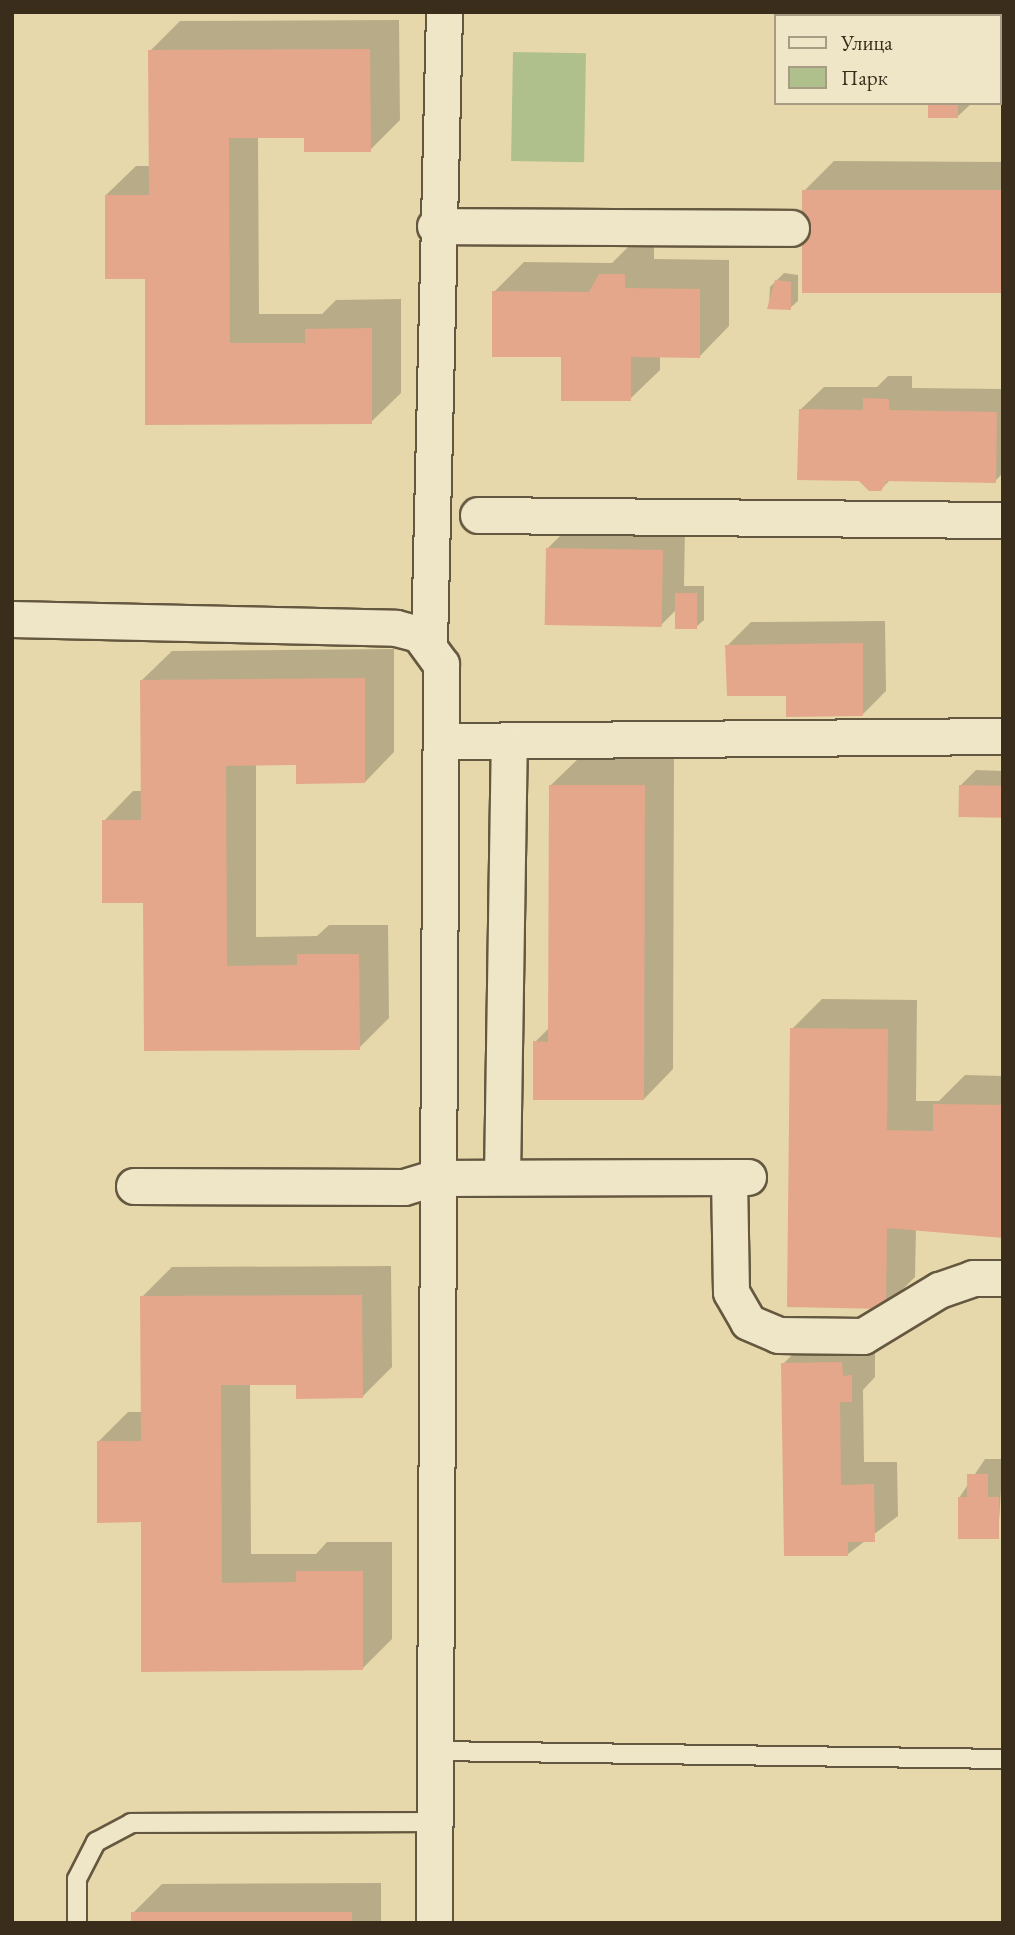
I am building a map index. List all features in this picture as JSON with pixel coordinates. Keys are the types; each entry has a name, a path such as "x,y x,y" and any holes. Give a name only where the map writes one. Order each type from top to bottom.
{"street":[{"path":"434,1923 435,1178 445,741 444,683 429,643 435,226 444,12"},
{"path":"435,226 791,228"},
{"path":"478,516 1003,520"},
{"path":"12,619 396,628 429,643"},
{"path":"445,741 509,745 1003,736"},
{"path":"502,1177 509,745"},
{"path":"134,1186 404,1187 435,1178 739,1177 731,1293 748,1322 778,1335 863,1336 939,1290 973,1278 1003,1278"}],"lane":[{"path":"433,1751 1003,1759"},
{"path":"77,1923 77,1879 96,1842 131,1823 435,1822"}],"green space":[{"path":"513,52 586,53 584,162 511,161"}],"building":[{"path":"370,49 371,152 304,152 304,138 229,138 230,343 305,343 305,329 372,328 372,424 145,425 145,279 105,279 105,195 149,195 148,50"},
{"path":"928,105 958,105 958,118 928,118"},
{"path":"802,190 1003,190 1003,293 802,293"},
{"path":"599,274 625,274 625,288 700,289 700,358 631,357 631,401 561,401 561,357 492,357 492,291 589,292"},
{"path":"775,280 791,282 791,310 767,309"},
{"path":"863,398 889,399 889,410 997,412 996,483 887,481 881,491 869,491 859,481 797,480 799,409 863,410"},
{"path":"546,548 663,550 662,627 545,625"},
{"path":"675,593 697,593 697,629 675,629"},
{"path":"863,643 863,716 786,717 786,696 727,696 725,645"},
{"path":"365,678 365,783 296,784 296,765 226,766 227,966 297,965 297,954 359,954 360,1050 144,1051 143,903 102,903 102,820 141,820 140,680"},
{"path":"549,785 645,785 644,1100 533,1100 533,1041 548,1042"},
{"path":"959,785 1003,786 1002,818 958,817"},
{"path":"790,1028 888,1029 887,1130 933,1131 933,1104 1003,1105 1003,1238 887,1228 886,1309 787,1307"},
{"path":"362,1295 363,1398 296,1399 296,1385 221,1385 222,1583 296,1582 296,1571 363,1571 363,1670 141,1672 141,1522 97,1523 97,1441 141,1441 140,1296"},
{"path":"842,1362 843,1376 852,1375 852,1402 840,1402 841,1485 874,1484 875,1542 848,1542 848,1556 784,1556 781,1363"},
{"path":"967,1474 988,1474 988,1497 999,1497 999,1539 958,1539 958,1497 967,1497"},
{"path":"131,1912 352,1912 352,1923 131,1923"}]}
